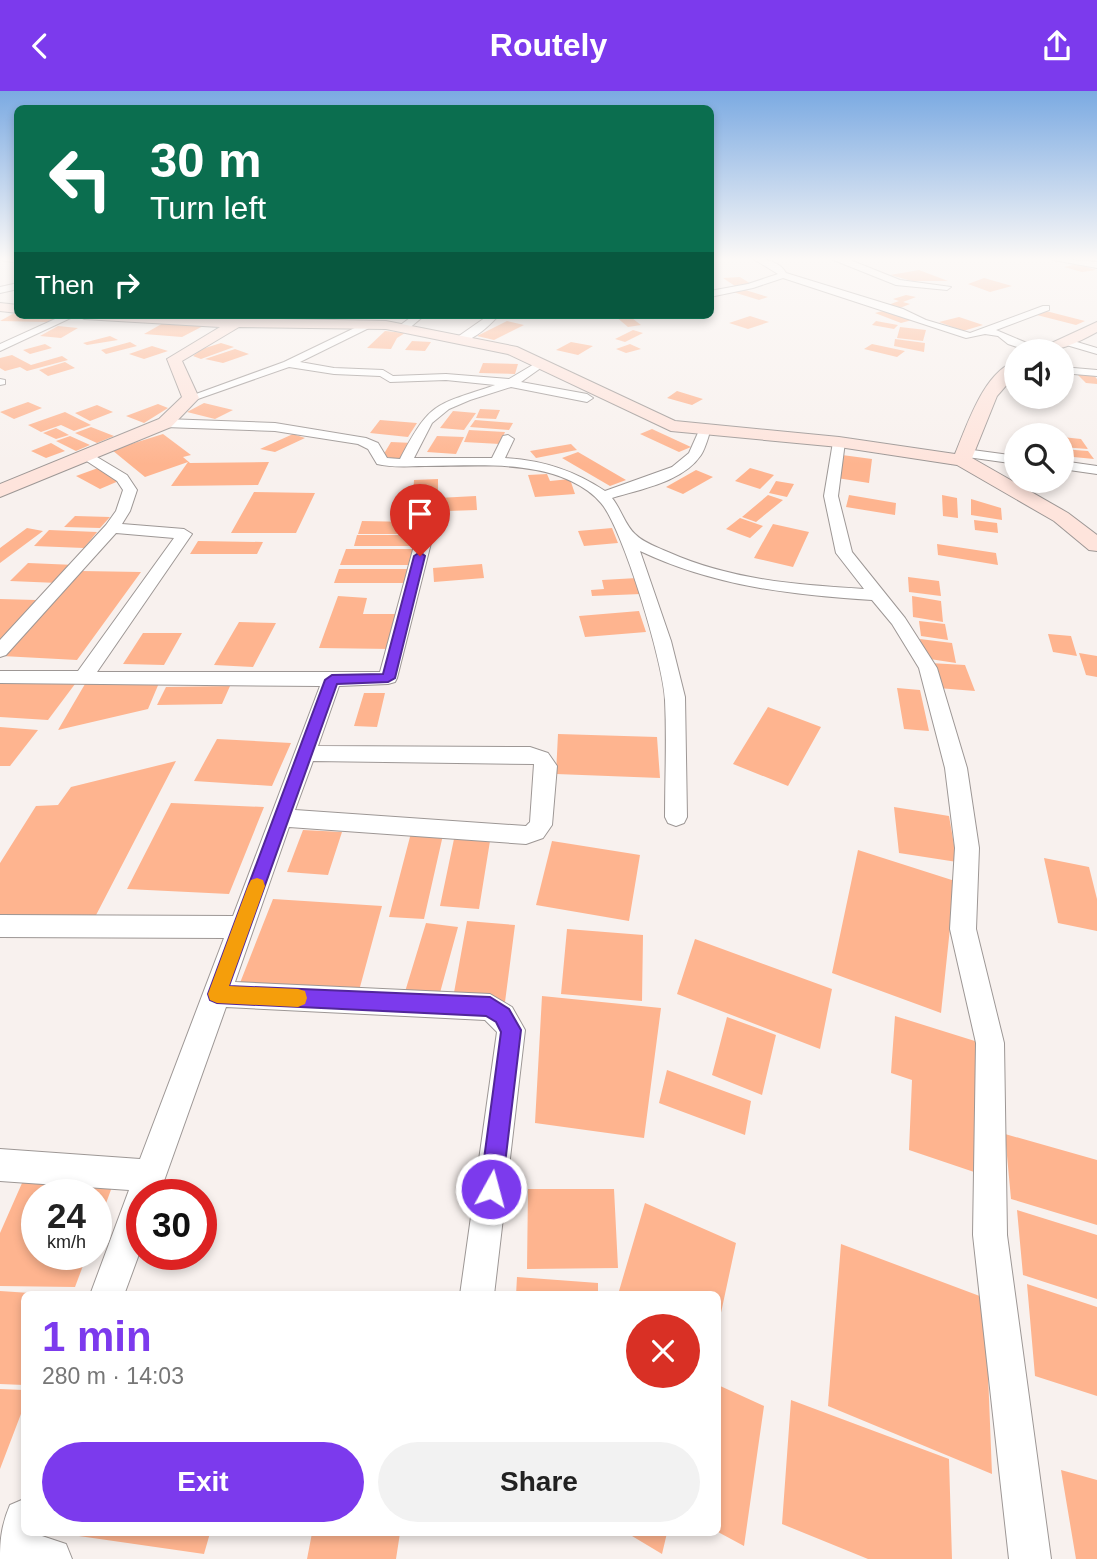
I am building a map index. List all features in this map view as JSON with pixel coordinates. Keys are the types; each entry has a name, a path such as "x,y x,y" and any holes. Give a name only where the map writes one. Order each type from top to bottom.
{"street":[{"path":"0,348 47,327"},
{"path":"191,398 174,359 231,327"},
{"path":"0,491 165,423 191,398 288,364 364,327"},
{"path":"385,327 512,349 671,426 1004,459"},
{"path":"460,339 481,327"},
{"path":"938,327 970,336 996,327"},
{"path":"1073,339 1096,327"},
{"path":"984,331 1001,334 1008,339"},
{"path":"1074,344 1097,351"},
{"path":"404,464 428,420 439,410 457,400 510,383 541,363"},
{"path":"288,364 334,371 383,373 390,379 446,377 510,383 587,398"},
{"path":"1074,371 1096,372"},
{"path":"964,457 985,399 1004,375"},
{"path":"165,423 275,426 361,442 373,446 382,461 404,464 415,461 535,464 557,469 603,496 612,504 627,536 662,641 675,697 677,817"},
{"path":"603,496 671,473 684,465 694,455 705,429"},
{"path":"496,463 508,439"},
{"path":"839,442 831,496 844,553 899,621 928,668 956,768 967,848 963,929 990,1043 990,1235 1030,1559"},
{"path":"0,651 112,528 123,511 130,490 122,478 87,455"},
{"path":"964,457 1061,517 1097,545"},
{"path":"1074,467 1097,470"},
{"path":"83,678 184,534 112,528"},
{"path":"0,677 332,680 388,678 426,531"},
{"path":"627,536 680,564 722,579 785,590 877,595"},
{"path":"149,1179 332,680"},
{"path":"281,818 526,835 535,832 541,825 545,766 541,758 530,755 305,753"},
{"path":"0,926 242,926"},
{"path":"217,994 490,1007 502,1016 511,1030 478,1291"},
{"path":"0,1165 126,1187"},
{"path":"108,1291 126,1242"}],"building":[{"path":"57,327 78,328 61,338 40,336"},
{"path":"157,327 202,327 182,337 144,334"},
{"path":"496,327 521,327 494,340 477,336"},
{"path":"900,327 926,330 923,341 897,338"},
{"path":"951,327 978,327 963,331"},
{"path":"633,330 643,333 625,342 615,339"},
{"path":"385,331 405,333 397,338 391,349 367,348"},
{"path":"110,336 118,340 87,345 83,343"},
{"path":"895,339 925,343 924,352 894,346"},
{"path":"412,341 431,342 425,351 405,350"},
{"path":"130,342 137,346 106,354 101,350"},
{"path":"571,342 593,346 578,355 556,350"},
{"path":"221,343 234,347 201,359 193,356 202,349"},
{"path":"45,344 52,348 30,354 23,350"},
{"path":"630,344 641,349 626,353 616,349"},
{"path":"872,344 905,351 897,357 864,349"},
{"path":"152,346 168,351 144,359 129,354"},
{"path":"235,349 249,354 223,363 205,359"},
{"path":"12,355 31,365 62,356 68,360 27,371 20,367 5,371 0,368 0,358"},
{"path":"65,362 75,368 48,376 39,370"},
{"path":"483,363 518,364 515,374 479,373"},
{"path":"1076,373 1092,373 1097,384 1086,383"},
{"path":"677,391 703,399 692,405 667,398"},
{"path":"28,402 42,408 14,419 0,412"},
{"path":"204,403 233,410 215,419 187,412"},
{"path":"158,404 168,408 144,423 126,416"},
{"path":"97,405 113,412 90,421 75,413"},
{"path":"480,409 500,410 496,419 476,418"},
{"path":"453,411 476,413 464,430 440,428"},
{"path":"65,412 91,425 74,431 61,425 41,432 28,425"},
{"path":"380,420 417,423 408,437 370,433"},
{"path":"475,420 513,423 509,430 470,427"},
{"path":"91,427 114,436 97,443 75,433"},
{"path":"56,428 69,435 56,439 43,433"},
{"path":"652,429 691,447 679,452 640,434"},
{"path":"469,430 505,432 500,444 464,442"},
{"path":"163,434 191,455 183,457 190,463 269,462 258,485 171,486 188,462 145,477 112,450"},
{"path":"293,434 305,438 275,452 260,449"},
{"path":"70,436 90,445 76,451 56,441"},
{"path":"437,436 464,437 456,454 427,452"},
{"path":"1074,438 1081,439 1088,449 1074,448"},
{"path":"391,442 413,443 404,459 382,457"},
{"path":"51,443 65,451 46,458 31,451"},
{"path":"571,444 577,450 536,458 530,451"},
{"path":"1074,450 1088,451 1094,459 1074,457"},
{"path":"578,452 626,480 610,486 562,458"},
{"path":"842,455 872,459 869,483 837,478"},
{"path":"98,468 121,480 100,489 76,476"},
{"path":"750,468 774,475 760,489 735,481"},
{"path":"696,470 713,477 683,494 666,487"},
{"path":"547,474 550,481 570,479 575,494 535,497 528,475"},
{"path":"438,479 438,498 476,496 477,510 418,512 419,499 413,499 414,480"},
{"path":"776,481 794,484 787,497 769,493"},
{"path":"254,492 315,493 296,533 231,533"},
{"path":"768,495 783,500 756,522 742,517"},
{"path":"849,495 896,503 895,515 846,507"},
{"path":"942,495 957,498 958,518 943,516"},
{"path":"971,499 1001,508 1002,520 971,515"},
{"path":"75,516 110,517 100,528 64,527"},
{"path":"740,518 763,526 750,538 726,529"},
{"path":"974,520 997,523 998,533 975,530"},
{"path":"362,521 413,522 410,534 358,534"},
{"path":"773,524 809,532 793,567 754,558"},
{"path":"27,528 43,531 0,563 0,548"},
{"path":"612,528 618,543 584,546 578,531"},
{"path":"49,530 97,532 84,548 34,546"},
{"path":"357,535 416,535 413,546 354,546"},
{"path":"198,541 263,542 257,554 190,554"},
{"path":"937,544 996,553 998,565 938,555"},
{"path":"346,549 419,549 415,565 340,565"},
{"path":"28,563 75,565 58,583 10,581"},
{"path":"482,564 484,578 434,582 433,568"},
{"path":"339,569 413,569 410,583 334,583"},
{"path":"81,571 141,572 77,660 2,656"},
{"path":"908,577 939,581 941,596 909,592"},
{"path":"637,578 641,594 592,596 591,590 604,589 602,580"},
{"path":"338,596 367,598 363,614 402,614 392,649 319,648"},
{"path":"912,596 941,601 943,622 913,617"},
{"path":"0,599 36,600 0,641"},
{"path":"639,611 646,632 585,637 579,616"},
{"path":"919,621 945,624 948,640 921,636"},
{"path":"239,622 276,623 253,667 214,665"},
{"path":"143,633 182,633 164,665 123,664"},
{"path":"1048,634 1071,636 1077,656 1053,652"},
{"path":"920,639 952,643 956,663 923,658"},
{"path":"1079,653 1097,656 1097,677 1086,675"},
{"path":"930,663 965,665 975,691 938,688"},
{"path":"0,680 75,684 48,720 0,717"},
{"path":"159,683 148,709 58,730 85,684"},
{"path":"230,686 222,704 157,705 166,687"},
{"path":"897,688 920,690 929,731 904,729"},
{"path":"364,693 385,693 377,727 354,726"},
{"path":"768,707 821,727 788,786 733,764"},
{"path":"0,727 38,730 10,766 0,766"},
{"path":"558,734 657,737 660,778 556,774"},
{"path":"217,739 291,743 272,786 194,781"},
{"path":"176,761 94,919 0,917 0,863 36,806 58,805 71,787"},
{"path":"171,803 264,807 229,894 127,889"},
{"path":"894,807 949,816 957,862 899,853"},
{"path":"303,830 342,832 328,875 287,872"},
{"path":"411,833 443,835 424,919 389,917"},
{"path":"454,839 490,841 479,909 440,906"},
{"path":"552,841 640,855 629,921 536,905"},
{"path":"858,850 955,881 941,1013 832,973"},
{"path":"1044,858 1089,867 1097,899 1097,931 1058,923"},
{"path":"273,899 382,906 357,998 238,988"},
{"path":"467,921 515,925 505,1002 453,998"},
{"path":"426,923 458,927 438,1000 404,995"},
{"path":"567,929 643,935 642,1001 561,994"},
{"path":"695,939 832,989 820,1049 677,994"},
{"path":"542,996 661,1008 644,1138 535,1123"},
{"path":"895,1016 978,1042 980,1174 909,1150 912,1080 891,1073"},
{"path":"727,1017 776,1035 762,1095 712,1075"},
{"path":"667,1070 751,1101 745,1135 659,1103"},
{"path":"1005,1134 1097,1160 1097,1225 1011,1199"},
{"path":"26,1174 116,1176 112,1187 112,1179 24,1179"},
{"path":"21,1185 21,1270 81,1270 75,1287 0,1286 0,1233"},
{"path":"528,1189 614,1189 618,1268 527,1269"},
{"path":"645,1203 736,1243 721,1313 721,1291 619,1291"},
{"path":"1017,1210 1097,1235 1097,1299 1023,1275"},
{"path":"841,1244 985,1298 992,1474 828,1406"},
{"path":"517,1277 598,1283 598,1291 516,1291"},
{"path":"1027,1284 1097,1307 1097,1396 1035,1376"},
{"path":"0,1291 21,1292 21,1385 0,1384"},
{"path":"721,1386 764,1406 744,1546 721,1534"},
{"path":"0,1389 21,1390 21,1414 0,1469"},
{"path":"791,1400 949,1459 952,1559 868,1559 782,1524"},
{"path":"1061,1470 1097,1480 1097,1559 1076,1559"},
{"path":"79,1536 209,1536 204,1554"},
{"path":"311,1536 400,1536 396,1559 307,1559"},
{"path":"632,1536 666,1536 662,1554"}],"slow traffic":[{"path":"257,886 217,994 298,998"}],"route":[{"path":"420,556 388,678 332,680 217,994 490,1007 502,1016 511,1030 491,1189"}]}
